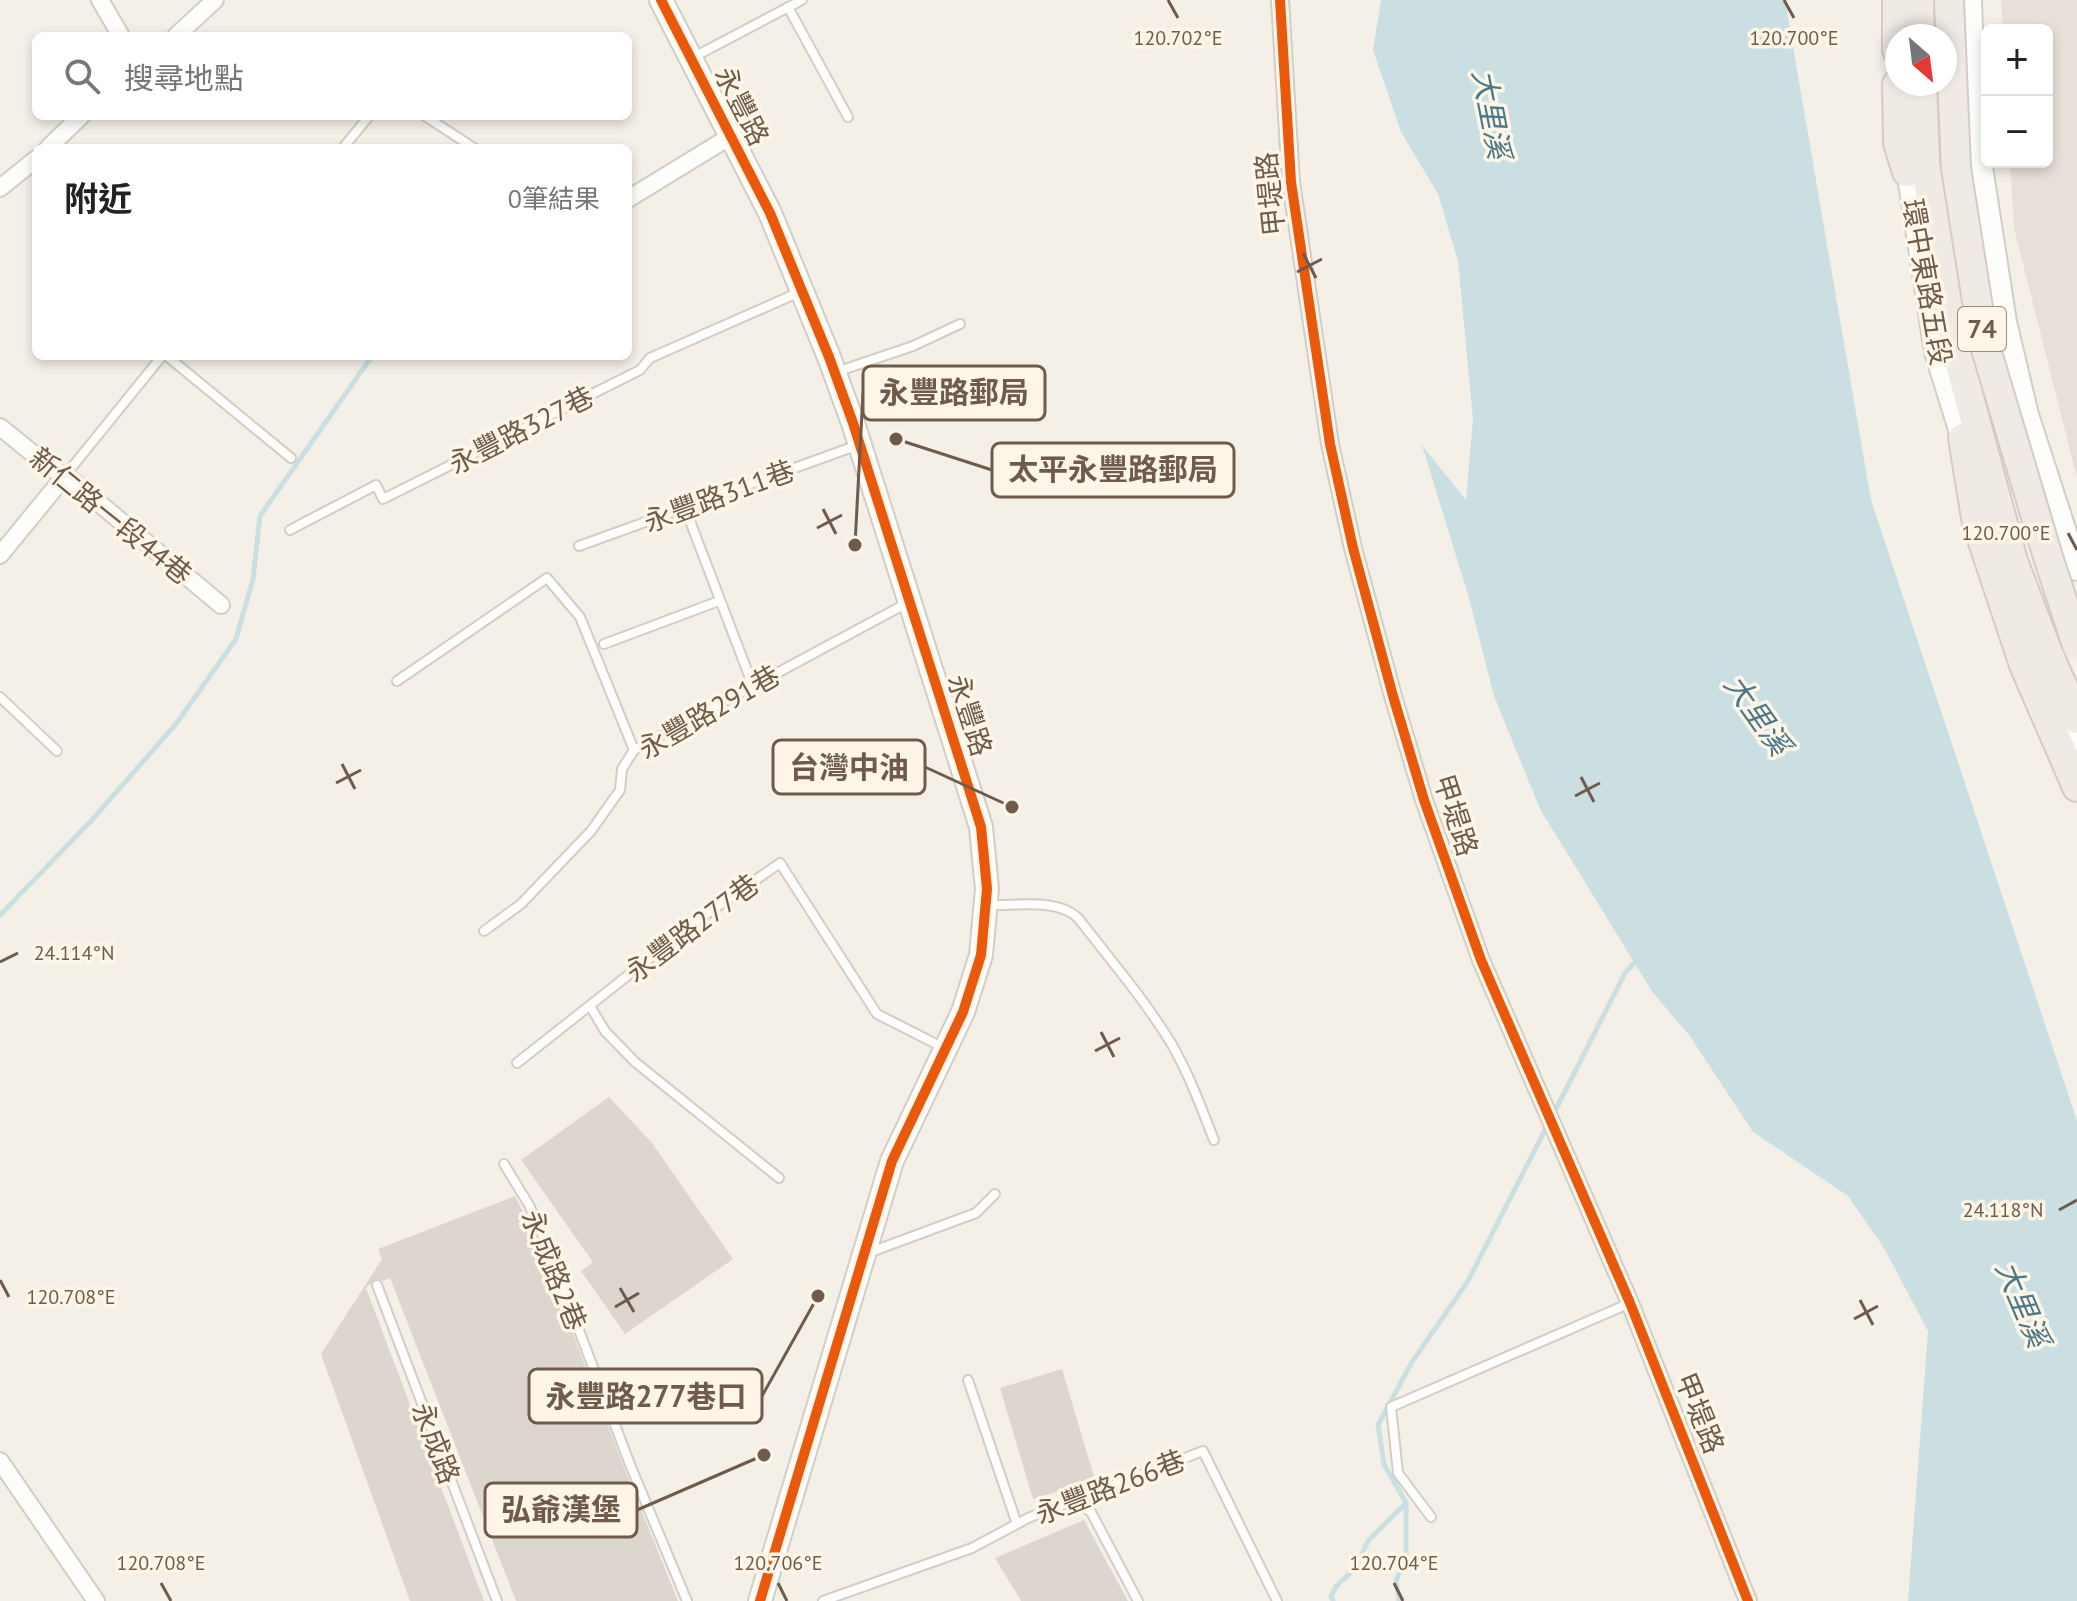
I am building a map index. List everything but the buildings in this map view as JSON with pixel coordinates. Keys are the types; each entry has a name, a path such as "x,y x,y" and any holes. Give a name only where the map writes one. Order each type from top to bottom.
{"highway":[{"path":"1897,0 1897,24"},
{"path":"1919,0 1920,24"},
{"name":"74","path":"1949,0 1956,168 1983,339 2077,645"},
{"path":"1907,172 1898,143 1908,96"},
{"name":"74","path":"1912,96 1956,349 2013,561 2077,719"},
{"path":"1963,438 1982,538 2024,665 2077,787"}],"street":[{"path":"100,0 119,32"},
{"path":"180,32 215,0"},
{"name":"永豐路","path":"661,0 770,213 835,373 981,827 987,871 987,905 981,955 963,1012 892,1161 760,1601"},
{"name":"甲堤路","path":"1280,0 1291,182 1330,444 1353,548 1393,696 1458,901 1481,960 1630,1303 1748,1601"},
{"path":"1907,24 1908,0"},
{"path":"1970,0 1973,90 1981,167 2005,322 2027,415 2077,569"},
{"path":"1957,52 1970,31"},
{"path":"1957,74 1973,90"},
{"path":"52,144 77,120"},
{"path":"632,197 731,136"},
{"path":"0,188 32,162"},
{"name":"環中東路五段","path":"1907,172 1936,352 2039,657 2077,744"},
{"name":"新仁路一段44巷","path":"0,427 75,483 221,605"},
{"path":"0,555 64,477"},
{"path":"0,1461 96,1601"}],"lane":[{"path":"691,59 802,0"},
{"path":"788,7 848,117"},
{"path":"346,144 366,120"},
{"path":"431,120 468,144"},
{"name":"永豐路327巷","path":"290,530 376,485 383,499 640,370 650,358 802,290"},
{"path":"835,373 913,346 960,324"},
{"path":"64,477 161,360"},
{"path":"169,360 291,458"},
{"name":"永豐路311巷","path":"579,546 859,444"},
{"path":"685,508 753,686"},
{"path":"397,681 547,578 580,617 634,750"},
{"path":"604,644 719,601"},
{"name":"永豐路291巷","path":"484,931 521,904 591,831 620,790 622,769 634,750 909,602"},
{"path":"0,697 57,751"},
{"name":"永豐路277巷","path":"517,1063 698,920 780,863 877,1014 945,1048"},
{"path":"987,905 1050,906 1071,910 1171,1043 1187,1073 1214,1140"},
{"path":"590,1006 605,1031 635,1062 779,1178"},
{"name":"永成路2巷","path":"504,1164 529,1205 545,1241 631,1467 687,1601"},
{"path":"863,1254 976,1213 995,1194"},
{"name":"永成路","path":"377,1285 497,1601"},
{"path":"1431,1517 1398,1473 1391,1407 1630,1303"},
{"name":"永豐路266巷","path":"968,1380 1017,1524"},
{"name":"永豐路266巷","path":"823,1601 972,1548 1017,1524 1203,1451 1277,1601"},
{"path":"1074,1501 1091,1512 1138,1601"}],"shaded area":[{"path":"2001,0 2077,0 2077,478 2014,228 2010,168 2053,168 2053,24 2003,24"}],"water":[{"name":"大里溪","path":"1381,0 1785,0 1871,500 2077,1121 2077,1601 1908,1601 1928,1331 1884,1248 1848,1196 1753,1132 1689,1035 1653,993 1540,809 1494,696 1469,598 1422,445 1466,500 1473,419 1458,261 1438,194 1401,132 1373,50"}],"waterway":[{"path":"0,915 90,822 176,724 236,639 253,579 260,516 369,360"},
{"path":"1553,1115 1625,973 1638,959"},
{"path":"1399,1601 1396,1581 1406,1556 1406,1503 1384,1464 1378,1425 1412,1362 1468,1281 1548,1124"},
{"path":"1333,1601 1331,1596 1337,1585 1355,1569 1368,1541 1406,1503"}],"cycle path":[{"path":"661,0 770,213 829,357 853,423 981,827 987,889 981,955 963,1012 892,1161 760,1601"},
{"path":"1280,0 1291,182 1330,444 1353,548 1393,696 1424,800 1481,960 1630,1303 1748,1601"}],"place":[{"name":"太平永豐路郵局","path":"896,439"},
{"name":"永豐路郵局","path":"855,545"},
{"name":"台灣中油","path":"1012,807"},
{"name":"永豐路277巷口","path":"818,1296"},
{"name":"弘爺漢堡","path":"764,1455"}]}
